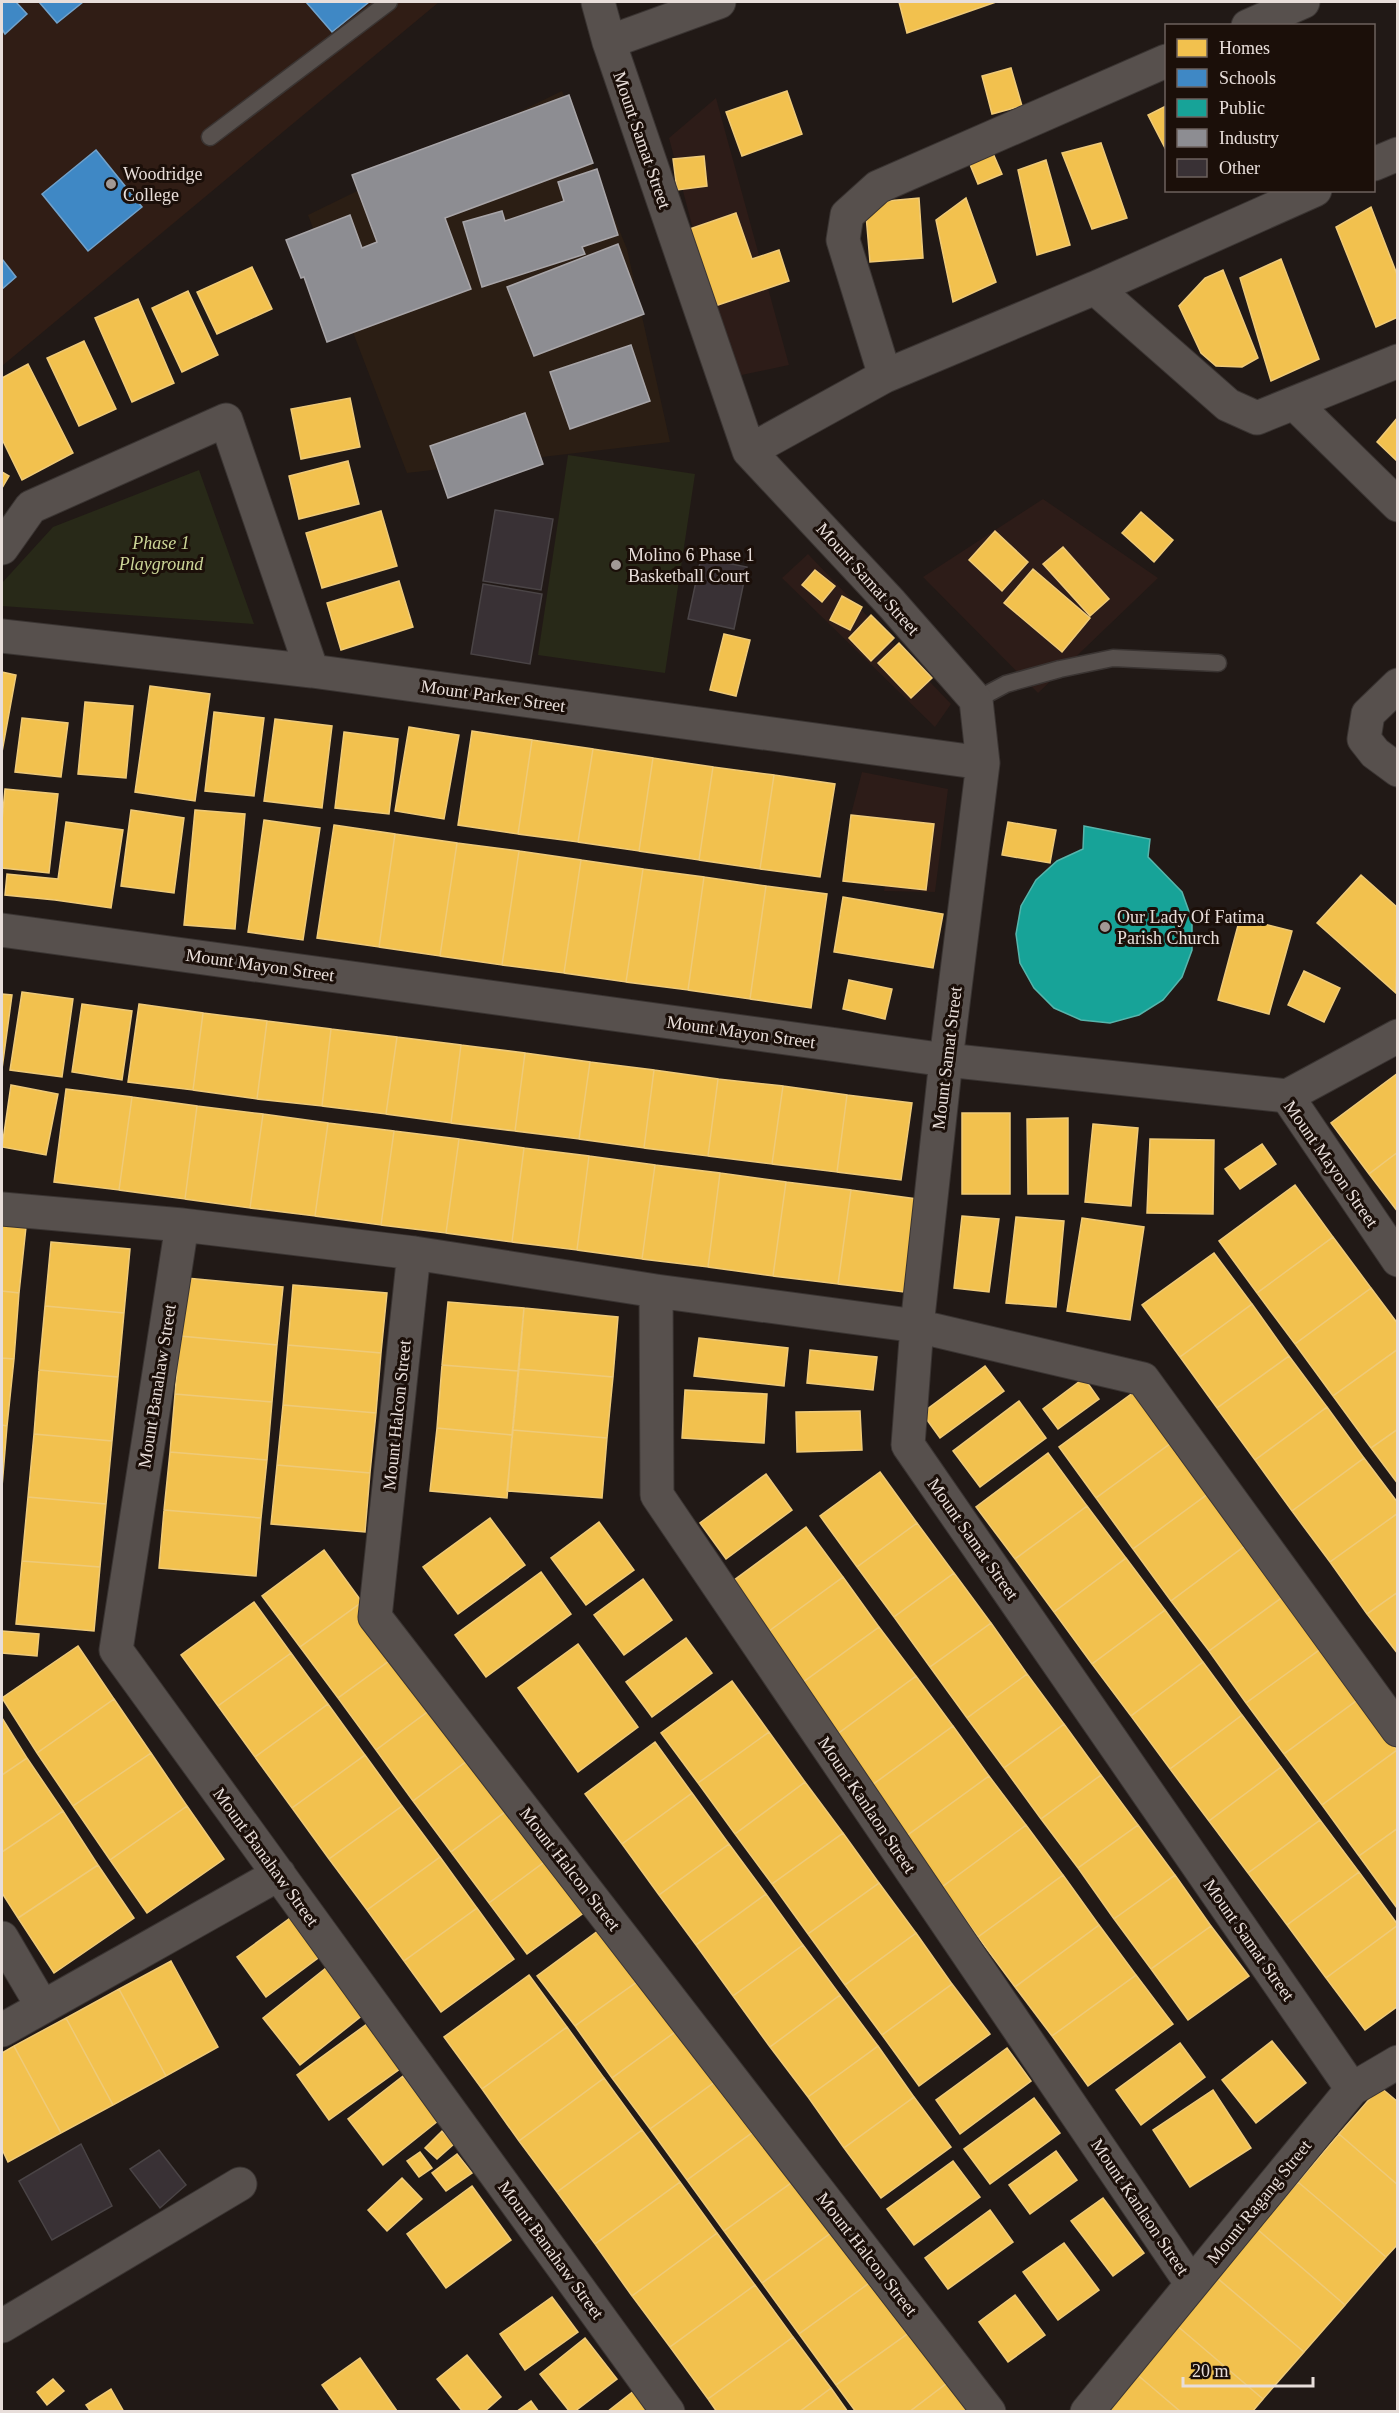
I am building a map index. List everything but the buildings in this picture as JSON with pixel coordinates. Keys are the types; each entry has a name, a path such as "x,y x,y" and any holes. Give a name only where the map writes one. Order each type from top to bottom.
{"street":[{"name":"Mount Samat Street","path":"598,2 609,42 749,451 891,603 976,700 983,763 946,1060 917,1326 908,1445 1352,2089"},
{"path":"609,42 719,2"},
{"path":"1253,24 1303,2"},
{"path":"885,376 843,240 847,215 878,187 1165,62"},
{"path":"1375,164 1398,154"},
{"path":"749,451 885,376 1095,288 1311,192"},
{"path":"1095,288 1228,405 1257,418 1398,361"},
{"path":"1295,404 1398,505"},
{"path":"2,548 31,507 226,420 312,671"},
{"name":"Mount Parker Street","path":"2,636 312,671 983,763"},
{"path":"1398,685 1368,714 1364,740 1375,753 1398,770"},
{"name":"Mount Mayon Street","path":"2,930 946,1060 1287,1096 1398,1260"},
{"path":"1287,1096 1398,1036"},
{"path":"2,1209 182,1225 414,1253 657,1292 917,1326 1143,1379 1398,1731"},
{"name":"Mount Banahaw Street","path":"182,1225 116,1650 668,2412"},
{"name":"Mount Halcon Street","path":"414,1253 375,1617 989,2412"},
{"name":"Mount Kanlaon Street","path":"657,1292 657,1495 1191,2283"},
{"path":"2,2030 279,1874"},
{"path":"2,1938 42,2006"},
{"name":"Mount Ragang Street","path":"1087,2412 1352,2089 1398,2062"},
{"path":"2,2326 240,2184"}],"lane":[{"path":"210,137 389,2"},
{"path":"976,700 1006,684 1060,669 1113,658 1218,663"}],"shaded area":[{"name":"Woodridge College","path":"2,2 439,2 2,366"},
{"path":"562,91 627,249 670,442 407,473 308,215"},
{"path":"716,98 789,365 732,377 669,138"},
{"path":"1043,499 1158,578 1038,693 923,577"},
{"path":"808,554 951,704 935,727 782,578"},
{"path":"862,772 948,789 935,892 884,891 898,822 849,822"}],"green space":[{"name":"Molino 6 Phase 1 Basketball Court","path":"568,455 695,474 665,673 538,655"},
{"name":"Phase 1 Playground","path":"199,470 254,624 2,606 2,583 53,527"}],"place":[{"name":"Woodridge College","path":"111,184"},
{"name":"Molino 6 Phase 1 Basketball Court","path":"616,565"},
{"name":"Our Lady Of Fatima Parish Church","path":"1105,927"}]}
